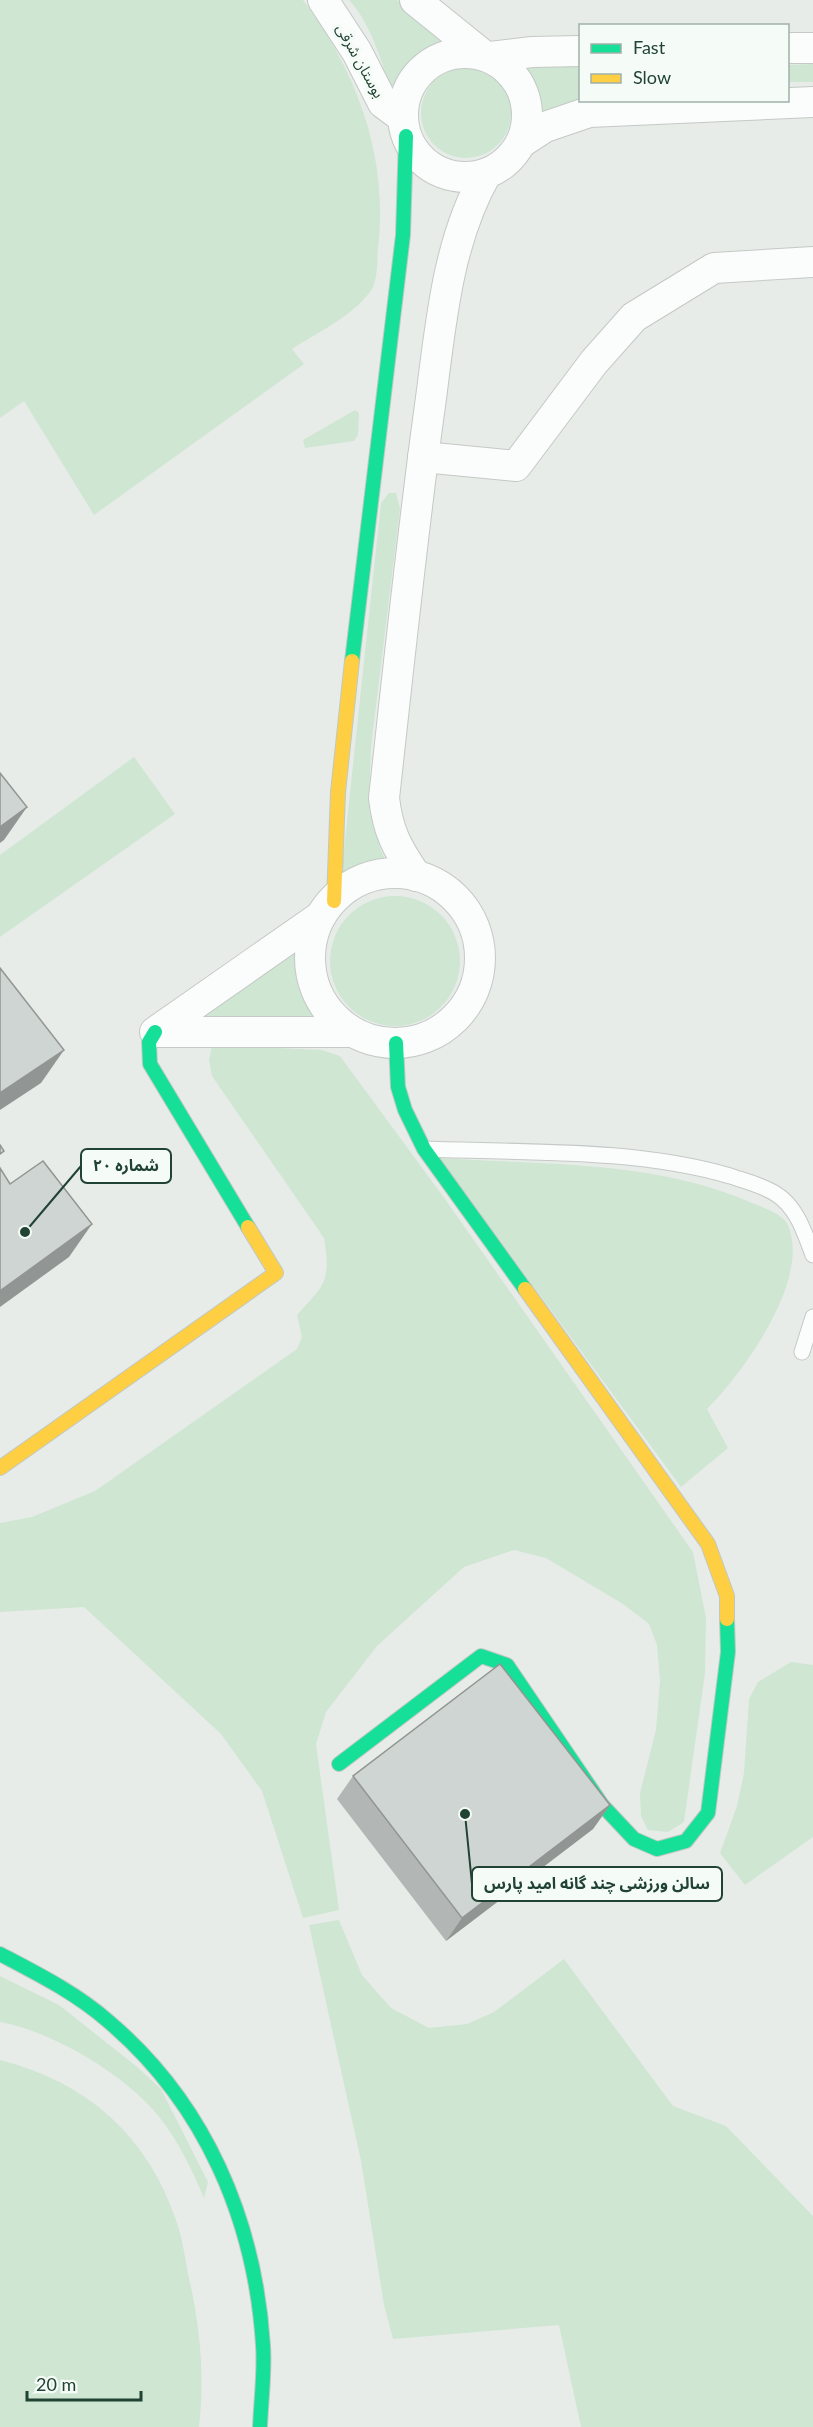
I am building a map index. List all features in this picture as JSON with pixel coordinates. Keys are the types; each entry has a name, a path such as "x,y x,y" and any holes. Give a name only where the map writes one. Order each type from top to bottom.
{"main road":[{"path":"327,909 372,481 403,235 404,127"},
{"path":"0,1468 276,1273 150,1064 149,1042 155,1032"},
{"path":"339,1764 480,1656 507,1665 602,1805 634,1839 657,1849 686,1841 708,1813 728,1652 727,1596 708,1544 424,1149 398,1096 393,1074 396,1043"},
{"path":"0,1954 37,1971 76,1996 143,2050 183,2097 216,2156 237,2208 254,2272 263,2345 260,2427"}],"street":[{"name":"بوستان شرقی","path":"323,0 357,52 383,103 404,127"},
{"path":"415,0 487,56 504,66 524,93 527,126 522,142"},
{"path":"789,48 813,48"},
{"path":"579,51 487,56 464,52 444,56 427,66 414,80 405,98 404,127 414,151 438,171 453,177 470,178 500,167 522,142 545,127 589,112 813,102"},
{"path":"416,876 395,846 386,820 384,798 423,457 447,286 465,216 486,174"},
{"path":"423,457 516,466 594,362 634,316 714,268 813,262"},
{"path":"155,1032 327,909 351,887 372,876 395,873 416,876 436,883 455,898 469,915 477,936 480,958 477,980 469,1000 447,1025 417,1040 396,1043 374,1040 352,1032 335,1018 321,1001 312,981 309,959 312,937 327,909"},
{"path":"155,1032 352,1032"}],"lane":[{"path":"424,1149 559,1154 642,1160 703,1168 751,1183 778,1195 800,1221 813,1255"},
{"path":"802,1352 813,1317"}],"green space":[{"path":"0,0 303,0 339,56 353,86 365,117 379,181 380,214 376,275 374,285 365,298 346,315 292,349 304,364 94,515 24,401 0,418"},
{"path":"349,0 397,0 456,39 425,55 411,69 394,100 371,34"},
{"path":"524,63 579,65 579,100 541,117 538,91"},
{"path":"813,64 813,82 789,82 789,65"},
{"path":"466,68 483,71 498,81 508,96 511,113 508,130 498,145 483,155 466,158 449,155 434,145 424,130 421,113 424,96 434,81 449,71"},
{"path":"355,410 359,413 358,435 354,441 305,448 303,440"},
{"path":"389,493 396,493 400,509 371,747 369,802 380,848 387,864 341,877 381,503"},
{"path":"134,757 175,814 0,937 0,855"},
{"path":"395,896 420,901 441,915 455,936 460,961 455,986 441,1007 420,1021 395,1026 370,1021 349,1007 335,986 330,961 335,936 349,915 370,901"},
{"path":"296,933 304,991 328,1028 184,1018"},
{"path":"212,1045 322,1050 340,1056 445,1199 693,1552 706,1618 705,1673 684,1822 668,1832 648,1830 641,1816 640,1793 656,1730 660,1681 657,1645 649,1624 623,1604 546,1558 514,1550 464,1567 377,1646 326,1712 316,1744 339,1910 303,1918 262,1791 221,1734 84,1607 0,1612 0,1523 32,1517 95,1491 297,1349 302,1337 297,1315 320,1289 324,1281 327,1264 324,1238 212,1076 209,1060"},
{"path":"439,1158 598,1167 677,1179 715,1189 776,1213 784,1219 793,1245 791,1270 783,1296 771,1322 739,1372 707,1409 728,1448 681,1487"},
{"path":"791,1662 813,1665 813,1837 745,1885 720,1853 737,1806 744,1773 749,1699 758,1682"},
{"path":"339,1920 362,1975 391,2008 429,2028 467,2024 494,2012 564,1959 673,2106 726,2126 813,2216 813,2427 581,2427 559,2325 393,2339 384,2305 361,2161 309,1925"},
{"path":"0,1976 59,2005 136,2066 161,2089 208,2182 204,2198 185,2156 167,2127 146,2102 129,2087 65,2045 20,2027 0,2022"},
{"path":"0,2060 60,2082 110,2116 131,2138 164,2190 180,2233 196,2312 201,2369 199,2427 0,2427"}],"building":[{"path":"0,773 27,807 0,827"},
{"path":"0,968 64,1050 0,1093"},
{"path":"43,1161 92,1224 0,1291 0,1168 10,1184"},
{"path":"500,1664 610,1805 462,1918 353,1776"}],"traffic: fast":[{"path":"352,661 403,235 406,136"},
{"path":"155,1032 149,1042 150,1064 248,1227"},
{"path":"396,1043 398,1087 405,1110 424,1149 525,1289"},
{"path":"339,1764 481,1656 507,1665 602,1805 634,1839 657,1849 686,1841 708,1813 728,1652 727,1619"},
{"path":"0,1954 70,1993 108,2021 142,2053 172,2089 198,2127 219,2167 236,2209 249,2253 258,2299 263,2345 260,2427"}],"traffic: slow":[{"path":"334,901 338,792 352,661"},
{"path":"0,1468 276,1273 248,1227"},
{"path":"525,1289 708,1544 727,1596 727,1619"}],"place":[{"name":"شماره ۲۰","path":"25,1232"},
{"name":"سالن ورزشی چند گانه امید پارس","path":"465,1814"}]}
